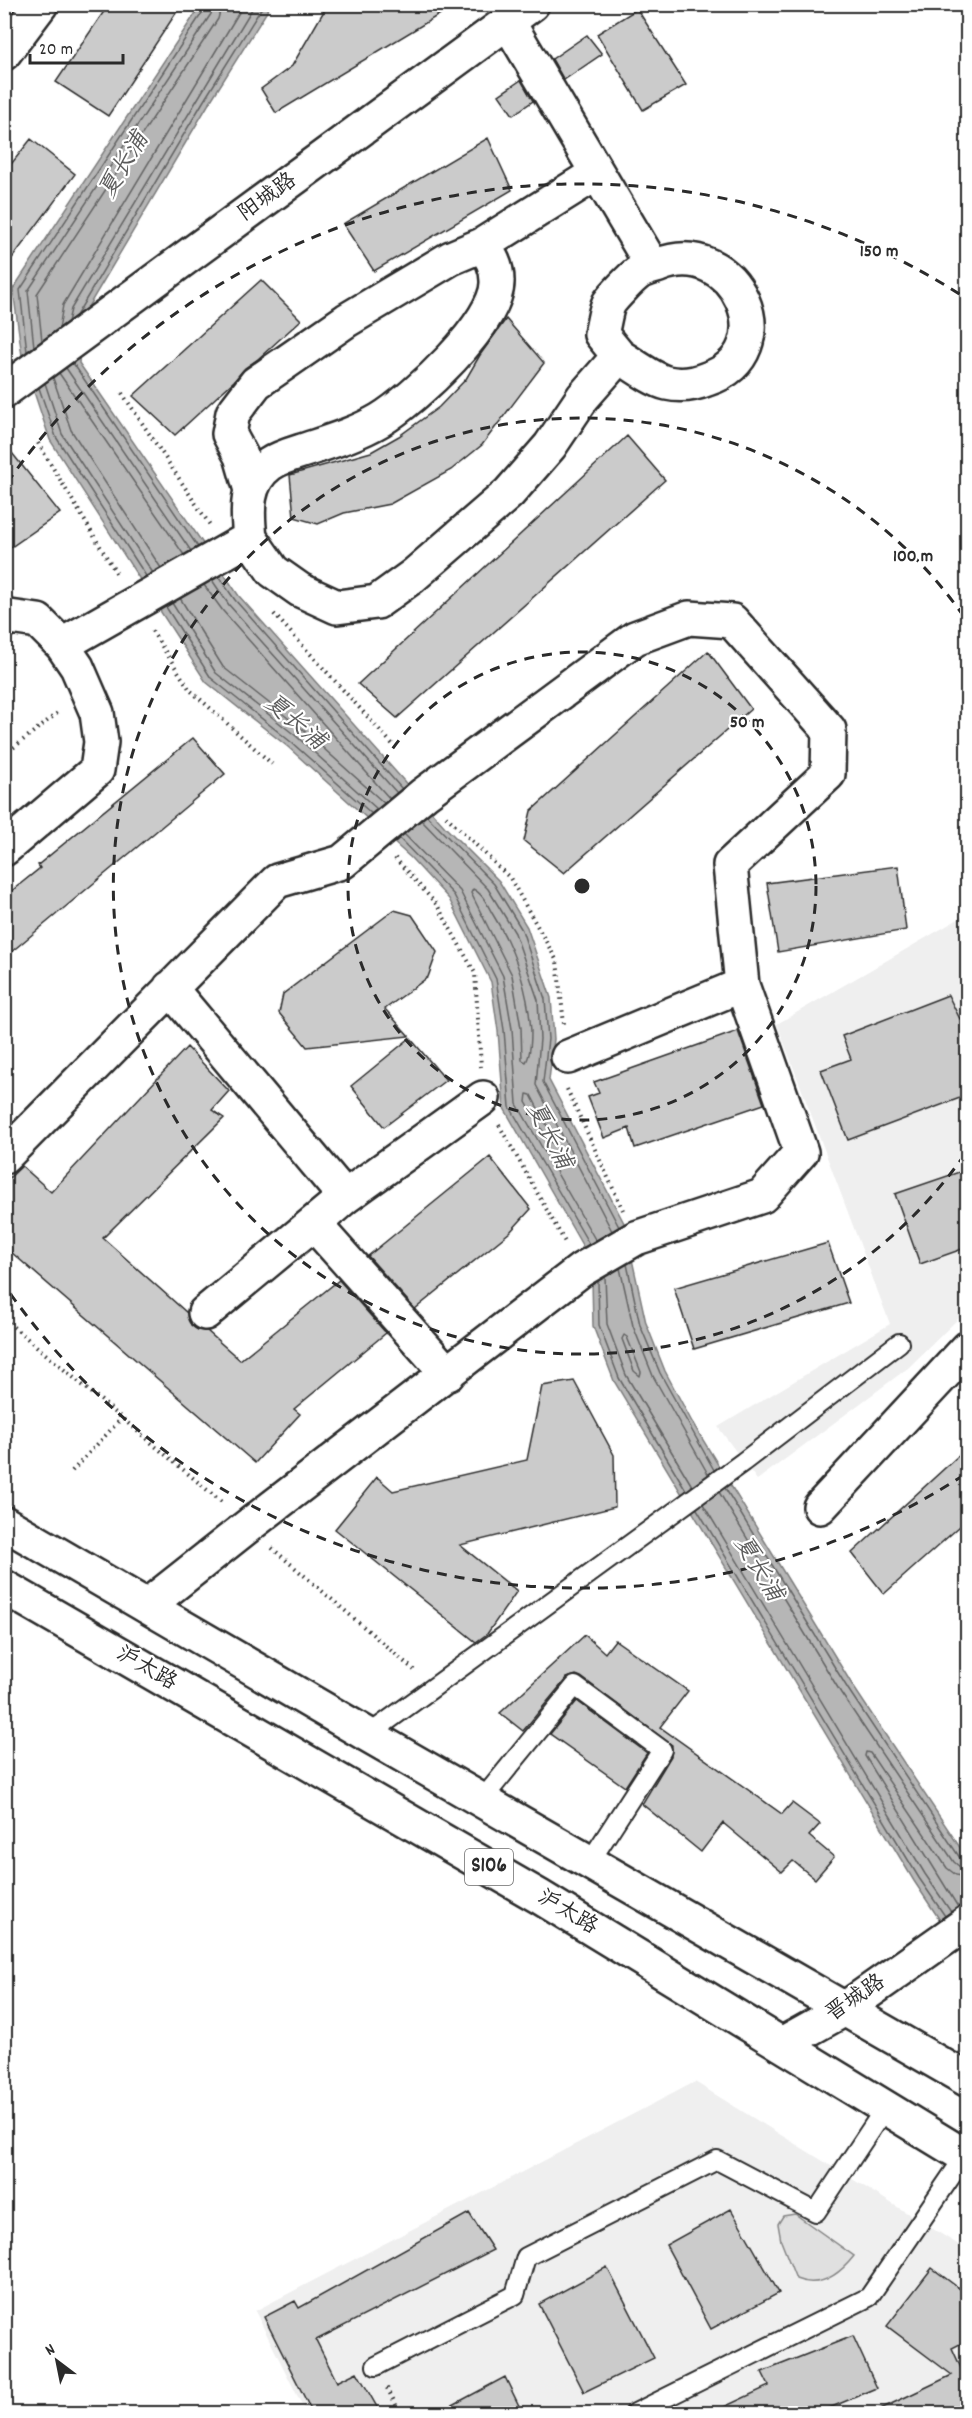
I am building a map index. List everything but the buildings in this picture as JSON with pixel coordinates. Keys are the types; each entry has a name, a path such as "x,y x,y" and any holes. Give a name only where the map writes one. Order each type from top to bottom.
{"street":[{"path":"4,53 41,4"},
{"path":"520,13 597,173 653,267"},
{"name":"阳城路","path":"4,391 520,13"},
{"path":"62,645 238,545 247,514 250,486 241,456 229,434 233,413 256,383 347,320 451,258 482,244 597,173"},
{"path":"250,486 269,464 336,440 380,420 440,370 469,340 491,306 498,283 494,261 482,244"},
{"path":"675,258 711,264 731,282 744,302 749,325 743,353 723,374 693,384 666,383 619,356 601,334 609,303 638,273 675,258"},
{"path":"238,545 300,590 337,607 377,602 413,576 509,493 550,446 583,397 619,356"},
{"path":"4,849 97,770 102,742 97,713 77,667 62,645 38,621 6,612"},
{"path":"4,1157 277,881 342,862 424,794 635,638 688,618 732,621 829,730 828,774 730,865 741,985 801,1152 762,1196 636,1238 581,1270 147,1606"},
{"path":"568,1057 741,985"},
{"path":"170,988 345,1197"},
{"path":"205,1313 345,1197 483,1098"},
{"path":"314,1224 448,1374"},
{"path":"820,1507 968,1348"},
{"name":"S106","path":"4,1523 481,1801 968,2080"},
{"name":"沪太路","path":"4,1587 540,1897 966,2157"},
{"name":"晋城路","path":"782,2044 843,2010 968,1922"}],"lane":[{"path":"368,1735 744,1462 899,1343"},
{"path":"481,1801 575,1686 662,1750 589,1863"},
{"path":"376,2366 515,2295 526,2257 717,2160 816,2212 885,2108"},
{"path":"633,2414 869,2297 966,2157"}],"path":[{"path":"4,755 87,690"},
{"path":"424,794 510,878 557,961 568,1057 563,1079 636,1238"},
{"path":"375,836 437,904 475,972 483,1098 581,1270"},
{"path":"5,1321 122,1418 434,1687"},
{"path":"72,1471 122,1418"}],"shaded area":[{"path":"967,914 967,1310 908,1368 757,1480 718,1427 890,1324 777,1024"},
{"path":"695,2082 967,2250 967,2413 306,2413 255,2311"},
{"path":"795,2214 854,2256 842,2269 821,2281 805,2282 796,2279 781,2241 778,2224 783,2216"}],"water":[{"name":"夏长浦","path":"201,5 271,5 208,105 82,317 79,363 239,596 445,827 499,881 527,927 551,998 554,1039 549,1080 624,1223 646,1323 665,1371 692,1422 853,1686 967,1858 967,1961 914,1881 614,1381 593,1326 592,1281 586,1252 504,1108 498,1031 491,982 449,899 411,858 288,747 206,682 50,440 22,356 13,289"}]}
